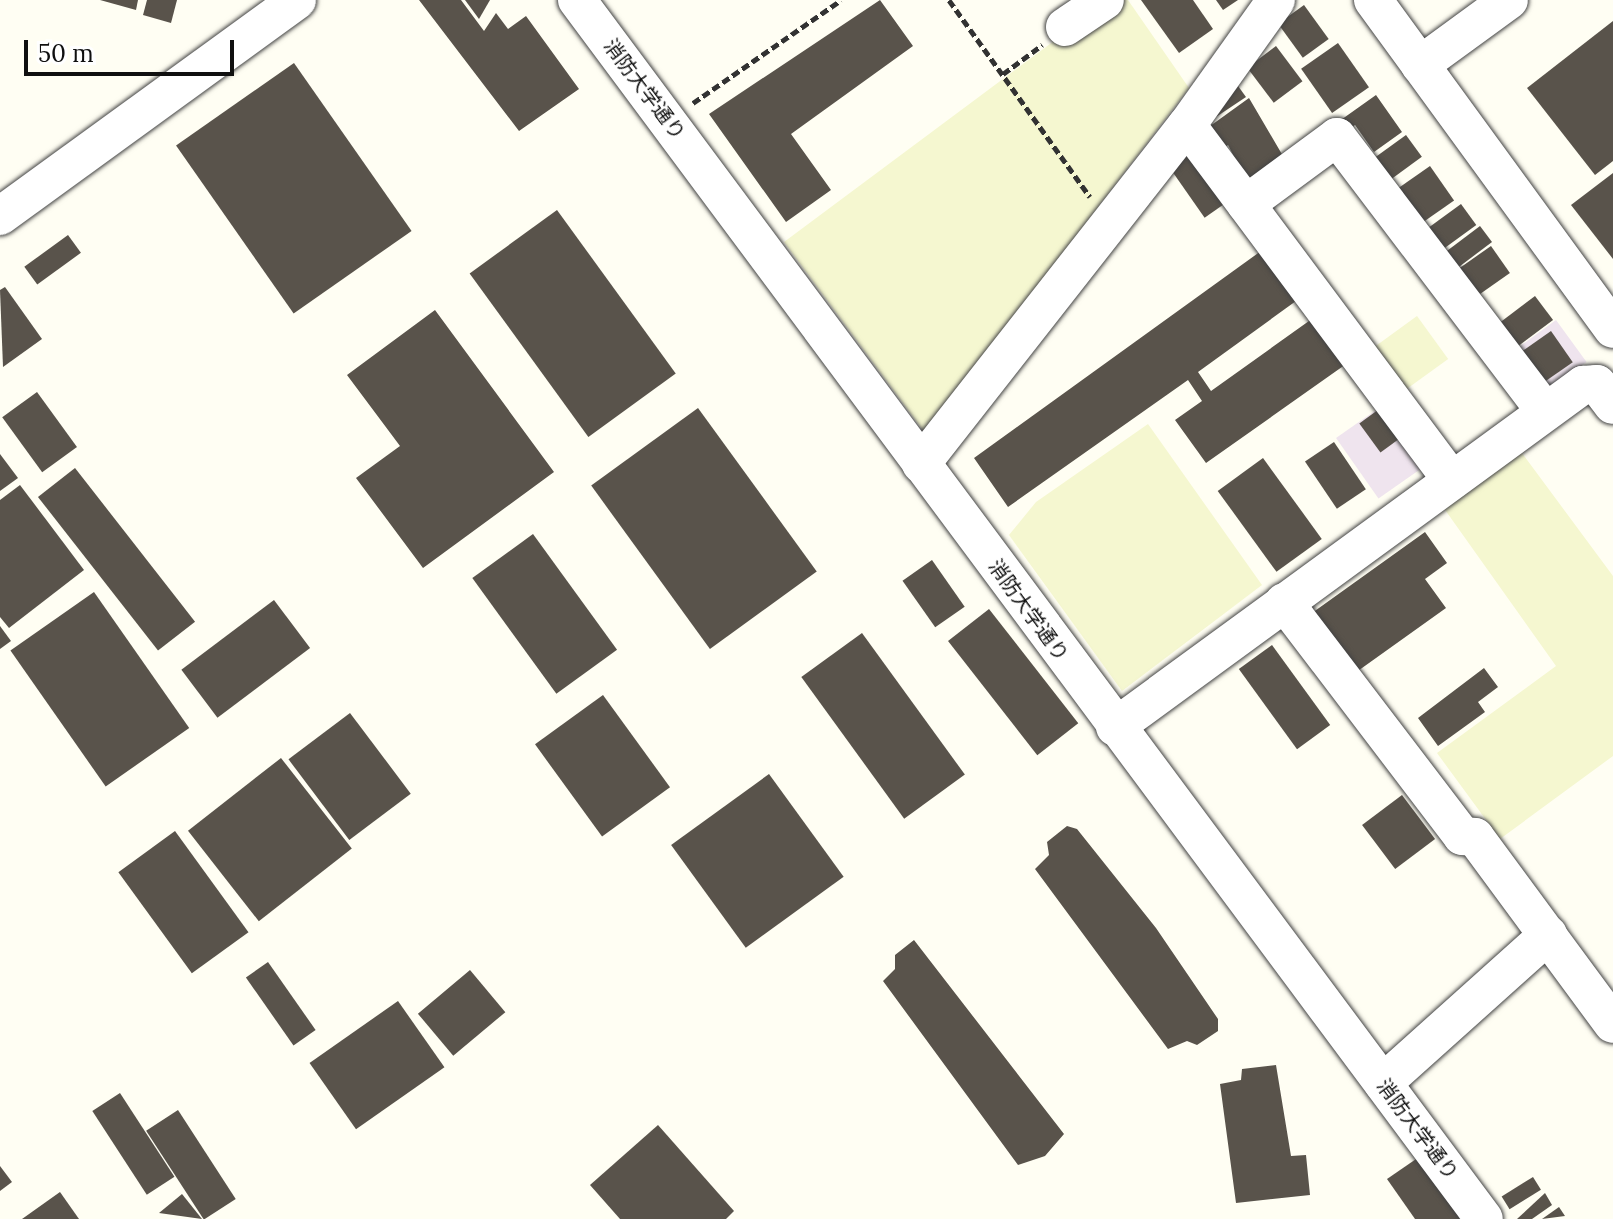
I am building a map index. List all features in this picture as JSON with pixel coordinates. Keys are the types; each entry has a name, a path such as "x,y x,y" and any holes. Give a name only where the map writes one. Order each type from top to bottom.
{"street":[{"path":"0,216 297,0"},
{"path":"1065,27 1105,0"},
{"path":"921,464 1187,125 1276,0"},
{"path":"1373,0 1613,329"},
{"path":"1420,65 1509,0"},
{"name":"消防大学通り","path":"580,1 1115,727 1484,1219"},
{"path":"1187,125 1452,480"},
{"path":"1246,204 1337,137 1545,411"},
{"path":"1115,727 1583,385 1597,384 1613,405"},
{"path":"1284,602 1462,836 1475,837 1613,1024"},
{"path":"1383,1083 1548,935"}],"path":[{"path":"669,119 841,0"},
{"path":"949,0 1109,224"},
{"path":"1003,74 1065,27"}],"shaded area":[{"path":"1556,320 1587,362 1536,399 1506,356"},
{"path":"1386,403 1428,464 1378,499 1336,438"}],"green space":[{"path":"1109,0 1128,0 1189,88 925,433 784,242"},
{"path":"1417,316 1448,359 1398,395 1367,352"},
{"path":"1148,424 1262,585 1122,691 1009,535 1036,502"},
{"path":"1519,449 1613,576 1613,756 1500,839 1437,753 1556,666 1443,507"}],"building":[{"path":"100,0 138,0 136,10"},
{"path":"147,0 177,0 171,23 143,15"},
{"path":"419,0 461,0 484,31 496,13 508,29 526,16 579,89 519,131"},
{"path":"465,0 490,0 479,19"},
{"path":"880,0 913,46 791,134 831,190 786,222 709,114"},
{"path":"1141,0 1193,0 1213,29 1179,53"},
{"path":"1216,0 1238,0 1223,10"},
{"path":"1304,5 1329,39 1303,58 1278,24"},
{"path":"1613,21 1613,161 1595,175 1527,88"},
{"path":"1338,43 1369,87 1332,113 1301,69"},
{"path":"1276,46 1302,81 1274,103 1247,68"},
{"path":"294,63 412,231 294,314 176,146"},
{"path":"1228,72 1246,97 1204,125"},
{"path":"1376,95 1402,132 1374,152 1355,125 1345,132 1338,122"},
{"path":"1249,98 1283,156 1247,182 1228,145 1221,150 1206,129"},
{"path":"1406,135 1422,157 1391,179 1375,157"},
{"path":"1186,144 1227,202 1205,218 1164,159"},
{"path":"1430,166 1454,200 1423,222 1399,188"},
{"path":"1613,173 1613,259 1571,205"},
{"path":"1461,204 1476,225 1442,250 1427,229"},
{"path":"557,210 676,373 588,437 470,273"},
{"path":"1480,226 1492,242 1457,268 1445,252"},
{"path":"68,235 81,253 37,285 24,267"},
{"path":"1491,246 1510,273 1477,296 1458,269"},
{"path":"1261,251 1296,301 1198,372 1211,391 1316,316 1349,362 1206,463 1175,420 1202,401 1188,380 1008,507 974,458"},
{"path":"5,287 42,339 3,367 0,290"},
{"path":"1535,296 1553,320 1515,349 1497,325"},
{"path":"435,310 554,472 423,568 356,478 400,446 347,375"},
{"path":"1551,331 1573,362 1542,383 1521,352"},
{"path":"37,392 77,447 42,472 2,417"},
{"path":"1386,404 1407,433 1380,453 1359,423"},
{"path":"698,408 817,571 710,649 591,486"},
{"path":"1334,442 1366,489 1337,509 1305,462"},
{"path":"0,454 18,478 0,491"},
{"path":"1263,458 1322,539 1276,572 1218,491"},
{"path":"75,468 195,622 158,651 38,497"},
{"path":"20,485 84,570 9,628 0,617 0,500"},
{"path":"1425,532 1447,563 1425,579 1446,608 1355,673 1312,613"},
{"path":"533,534 617,650 556,694 472,578"},
{"path":"932,560 965,607 935,627 903,581"},
{"path":"94,592 189,728 106,786 10,651"},
{"path":"274,600 310,648 217,718 181,670"},
{"path":"989,609 1078,723 1037,755 948,641"},
{"path":"0,626 11,641 0,649"},
{"path":"862,633 965,775 904,819 801,677"},
{"path":"1272,645 1330,725 1297,749 1239,669"},
{"path":"1484,668 1498,687 1478,702 1485,712 1438,746 1418,718"},
{"path":"603,695 670,787 602,837 535,744"},
{"path":"350,713 411,794 349,840 289,759"},
{"path":"281,758 352,849 259,921 188,831"},
{"path":"769,774 844,877 746,948 671,845"},
{"path":"1402,795 1435,839 1395,869 1362,825"},
{"path":"1067,826 1077,829 1156,928 1218,1019 1218,1031 1197,1045 1187,1041 1168,1049 1035,869 1049,855 1047,842"},
{"path":"175,831 248,932 192,973 118,872"},
{"path":"914,940 1064,1134 1045,1156 1018,1165 883,981 895,969 895,955"},
{"path":"268,962 316,1030 293,1045 246,977"},
{"path":"470,970 505,1012 453,1056 418,1014"},
{"path":"398,1001 444,1067 356,1129 310,1063"},
{"path":"1276,1065 1291,1156 1306,1155 1310,1195 1236,1203 1220,1084 1241,1080 1242,1069"},
{"path":"120,1093 174,1177 147,1195 92,1111"},
{"path":"178,1110 236,1199 203,1219 146,1131"},
{"path":"658,1125 734,1211 726,1219 620,1219 590,1185"},
{"path":"1419,1157 1461,1218 1415,1219 1387,1179"},
{"path":"0,1166 12,1182 0,1191"},
{"path":"1533,1177 1541,1190 1510,1209 1502,1197"},
{"path":"60,1192 79,1219 22,1219"},
{"path":"1545,1193 1552,1205 1532,1219 1517,1219"},
{"path":"182,1194 202,1219 159,1213"},
{"path":"1559,1207 1565,1216 1542,1219"}]}
